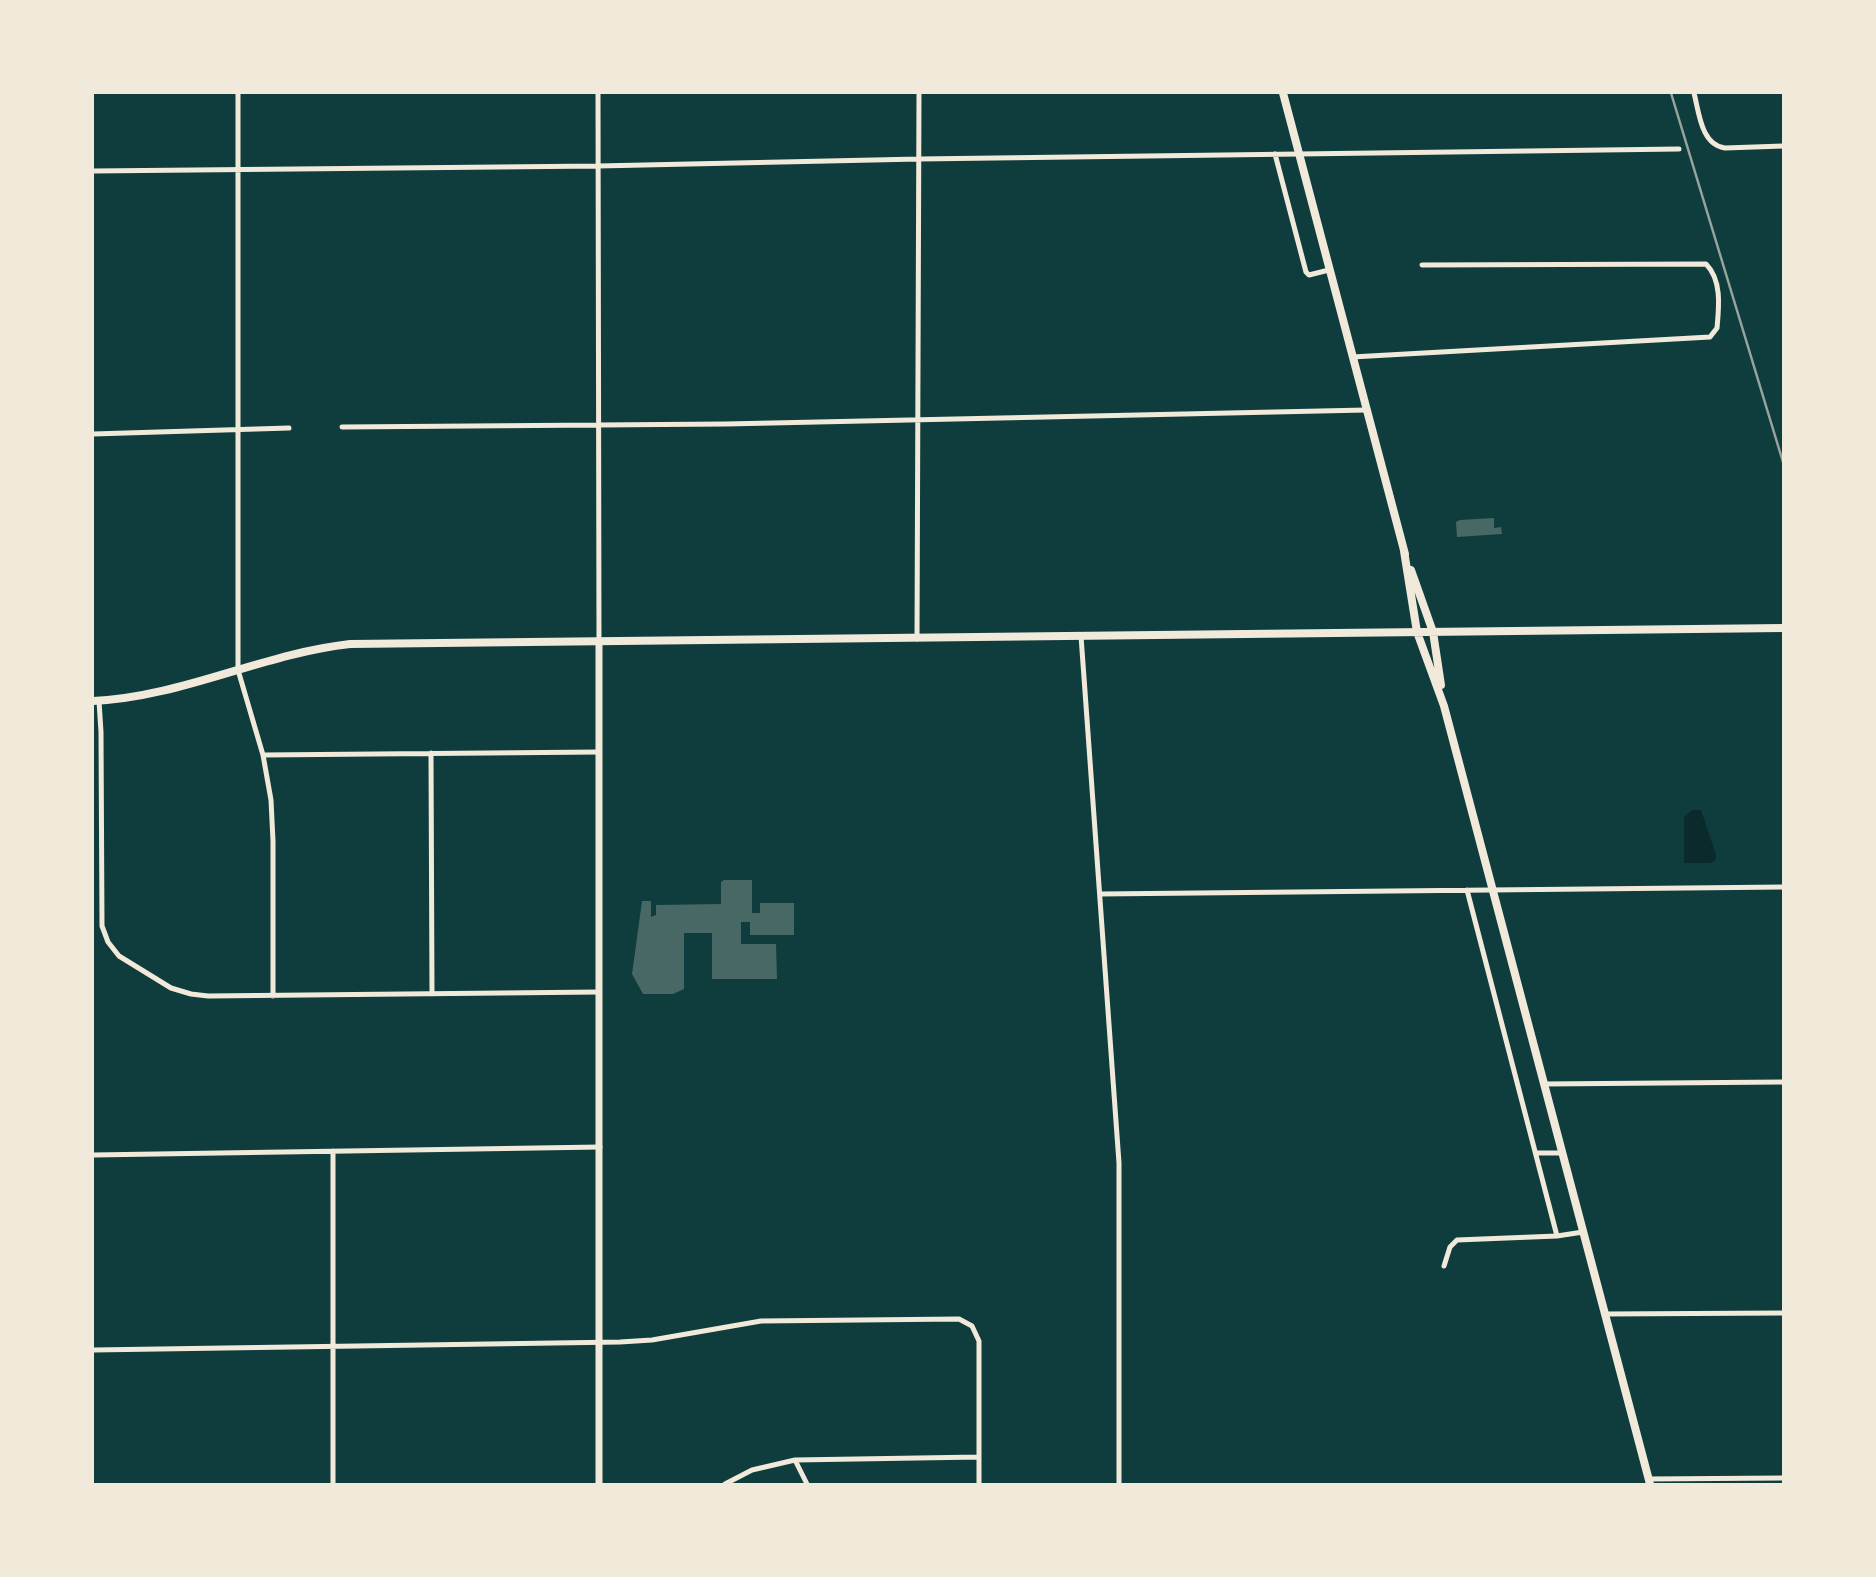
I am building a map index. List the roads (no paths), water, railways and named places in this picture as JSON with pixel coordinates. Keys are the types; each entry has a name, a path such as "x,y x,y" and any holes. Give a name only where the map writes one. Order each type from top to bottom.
{"main road":[{"path":"1283,93 1404,551 1433,632 1444,706"},
{"path":"1404,551 1418,632 1444,706 1649,1482"},
{"path":"96,701 163,692 302,651 350,644 1783,628"}],"street":[{"path":"237,93 238,670 263,755 272,816 273,996"},
{"path":"598,93 599,1484"},
{"path":"917,639 919,93"},
{"path":"1693,93 1706,134 1712,143 1725,148 1783,146"},
{"path":"93,171 1679,149"},
{"path":"1275,154 1306,272 1309,275 1329,270"},
{"path":"1352,357 1710,337 1717,328 1717,287 1713,271 1706,264 1422,265"},
{"path":"342,427 598,425 1366,410"},
{"path":"93,434 289,428"},
{"path":"1082,636 1119,1163 1119,1484"},
{"path":"96,701 101,743 101,912 106,938 119,956 164,984 183,992 208,996 599,992"},
{"path":"93,746 101,743"},
{"path":"263,755 599,752"},
{"path":"431,753 432,994"},
{"path":"1100,894 1783,887"},
{"path":"1467,890 1557,1236"},
{"path":"1544,1084 1783,1082"},
{"path":"93,1155 600,1147"},
{"path":"333,1151 333,1484"},
{"path":"1536,1153 1562,1153"},
{"path":"1444,1266 1450,1247 1457,1240 1583,1233"},
{"path":"1605,1314 1783,1312"},
{"path":"93,1350 598,1342 652,1340 745,1323 781,1320 959,1320 971,1325 978,1334 979,1341 979,1484"},
{"path":"725,1484 760,1467 795,1460 979,1457"},
{"path":"795,1460 807,1484"},
{"path":"1649,1482 1783,1478"}],"water":[{"path":"1692,810 1701,810 1716,855 1716,859 1711,863 1684,863 1684,817"}],"railway":[{"path":"1671,93 1783,462"}]}
